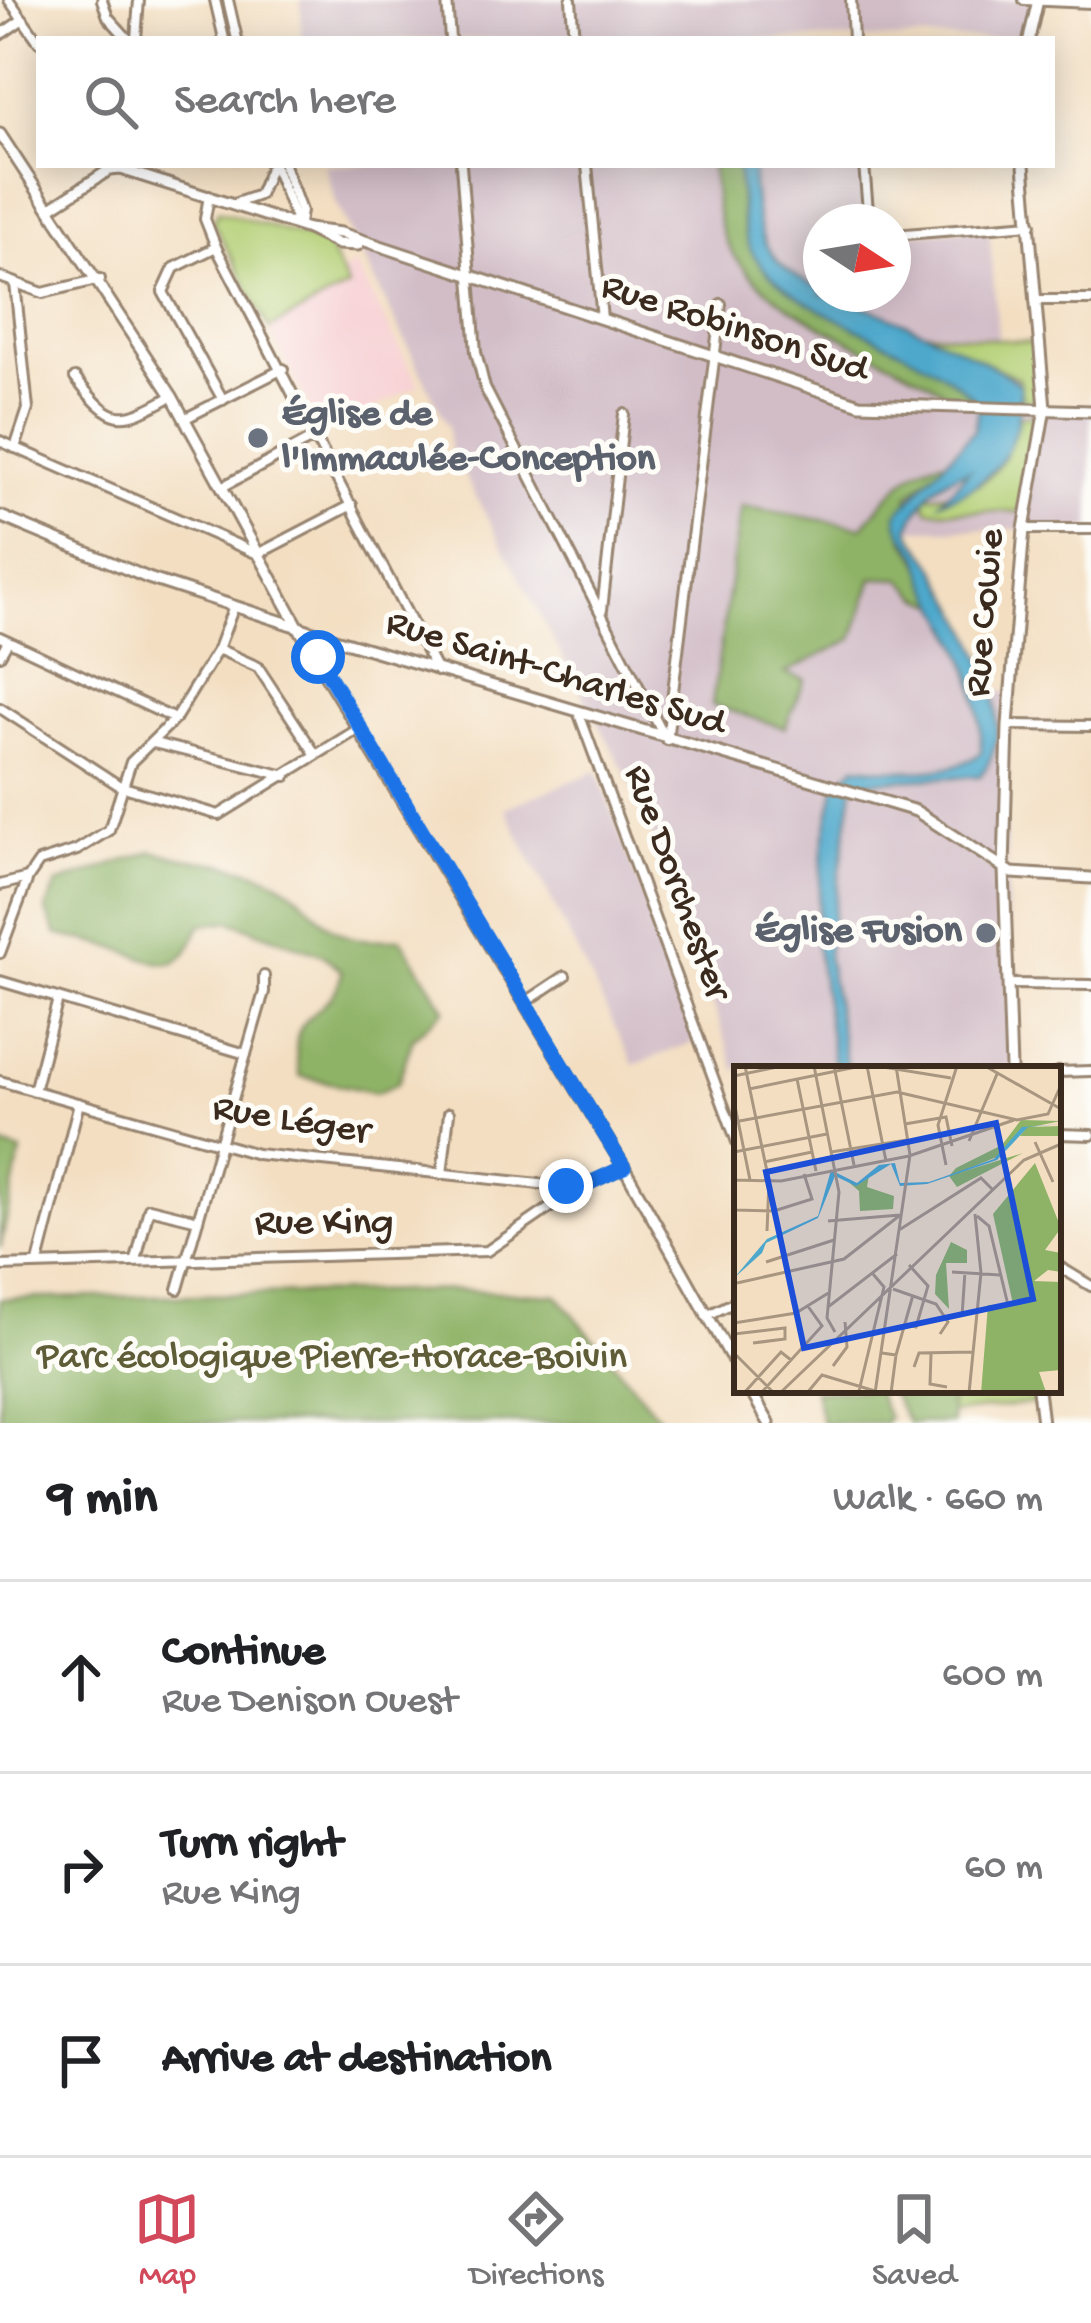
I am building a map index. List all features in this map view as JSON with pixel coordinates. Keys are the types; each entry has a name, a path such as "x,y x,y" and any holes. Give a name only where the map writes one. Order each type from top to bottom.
{"street":[{"path":"9,0 36,38"},
{"path":"102,0 108,17 129,36"},
{"path":"133,36 139,0"},
{"path":"215,0 223,36"},
{"path":"227,0 237,36"},
{"path":"447,0 451,36"},
{"path":"571,0 574,36"},
{"path":"850,0 853,36"},
{"path":"1024,0 1091,3"},
{"path":"1030,36 1038,2"},
{"path":"0,35 22,19"},
{"path":"0,134 100,279 172,396 321,668 526,1002 734,1363"},
{"path":"232,204 259,195 271,168"},
{"path":"273,168 288,211 303,227"},
{"path":"285,168 303,227"},
{"path":"461,168 476,352 485,388 667,741"},
{"path":"586,168 602,319"},
{"path":"864,168 867,204"},
{"name":"Rue Cowie","path":"1011,1066 1004,869 1008,725 1024,529 1041,410 1024,168"},
{"name":"Rue Robinson Sud","path":"52,207 109,170 121,169 303,227 340,233 368,246 880,408 1091,411"},
{"path":"208,196 205,218 216,247 437,670"},
{"path":"911,234 1031,224"},
{"path":"216,247 174,268 163,292 224,400"},
{"path":"0,278 56,293 100,279"},
{"path":"15,283 28,409 15,448"},
{"path":"1035,299 1091,300"},
{"path":"667,741 721,304"},
{"path":"184,419 283,369"},
{"path":"75,378 102,412 116,418 138,415 172,396"},
{"path":"602,614 624,415"},
{"path":"222,488 317,436"},
{"path":"0,441 259,554"},
{"path":"259,554 352,505"},
{"name":"Rue Saint-Charles Sud","path":"0,516 148,578 335,640 940,822 1004,869"},
{"path":"1024,529 1091,529"},
{"path":"0,953 28,878 39,862 77,850 109,830 131,762 175,719 218,649 234,605"},
{"path":"0,655 4,639 175,719"},
{"path":"321,668 320,649 335,640"},
{"path":"218,649 258,667 316,755"},
{"path":"0,708 120,786 219,814 359,728"},
{"name":"Rue Dorchester","path":"580,714 734,1134"},
{"path":"1008,725 1091,726"},
{"path":"154,742 286,776"},
{"path":"1004,869 1091,878"},
{"path":"0,885 28,878"},
{"path":"178,1289 264,976"},
{"path":"526,1002 565,976"},
{"path":"0,981 246,1054"},
{"path":"1010,984 1091,985"},
{"path":"34,1090 58,999"},
{"path":"1061,1072 1091,1071"},
{"name":"Rue Léger","path":"0,1081 220,1146 579,1188"},
{"path":"38,1263 80,1103"},
{"path":"442,1174 449,1113"},
{"path":"1061,1134 1091,1135"},
{"name":"Rue King","path":"0,1266 487,1252 579,1188 624,1167"},
{"path":"136,1260 149,1208 198,1220"},
{"path":"1061,1268 1091,1286"},
{"path":"706,1316 734,1302"},
{"path":"752,1393 769,1423"},
{"path":"1038,1393 1042,1423"}],"shaded area":[{"path":"301,0 1038,0 1030,36 302,36"},
{"path":"326,168 864,168 867,204 803,204 803,312 911,312 911,234 989,227 999,343 1039,340 1045,410 1091,411 1091,529 909,529 933,561 992,691 1010,692 1006,825 1011,1066 735,1066 640,800 450,449 448,426 336,204"},
{"path":"356,265 419,385 323,434 269,329 348,287 341,272"},
{"path":"597,771 696,1041 634,1065 505,808"}],"green space":[{"path":"711,168 736,168 747,238 764,267 803,299 803,312 825,312 921,359 976,401 953,397 795,310 765,289 725,239"},
{"path":"218,211 326,243 348,287 269,329 213,222"},
{"path":"925,332 1036,343 1039,397 1023,402 1018,378"},
{"path":"1039,415 1019,512 928,510 923,497 963,490 988,478 1005,455 1020,416"},
{"path":"949,460 909,495 904,540 944,607 920,597 902,579 873,578 853,639 785,673 805,680 785,728 712,705 741,506 862,527 911,475"},
{"path":"152,851 264,875 302,898 336,931 351,937 401,938 445,1009 413,1038 398,1083 376,1093 300,1076 298,1036 303,1024 330,998 342,971 323,955 230,921 200,925 186,953 170,963 57,934 46,910 57,884"},
{"name":"Parc écologique Pierre-Horace-Boivin","path":"0,1145 21,1152 0,1248"},
{"name":"Parc écologique Pierre-Horace-Boivin","path":"463,1290 557,1295 664,1423 0,1423 0,1299"},
{"path":"815,1393 877,1393 888,1418 884,1423 822,1423"},
{"path":"892,1393 948,1393 952,1423 908,1423"},
{"path":"948,1393 1038,1393 1039,1403 951,1413"}],"water":[{"path":"737,168 752,168 764,240 784,267 803,280 803,299 767,272 750,248"},
{"path":"824,312 878,312 985,362 1020,386 1016,425 1002,458 977,483 941,501 969,470 939,484 909,528 975,641 995,698 997,726 993,752 980,776 854,782 827,954 846,1066 835,1066 815,936 824,840 836,784 856,766 937,769 981,753 978,704 967,663 898,521 897,514 974,430 979,404 925,363"}],"place":[{"name":"Église de l'Immaculée-Conception","path":"258,438"},
{"name":"Église Fusion","path":"986,933"}],"route":[{"path":"318,657 624,1167 579,1188 566,1186"}]}
